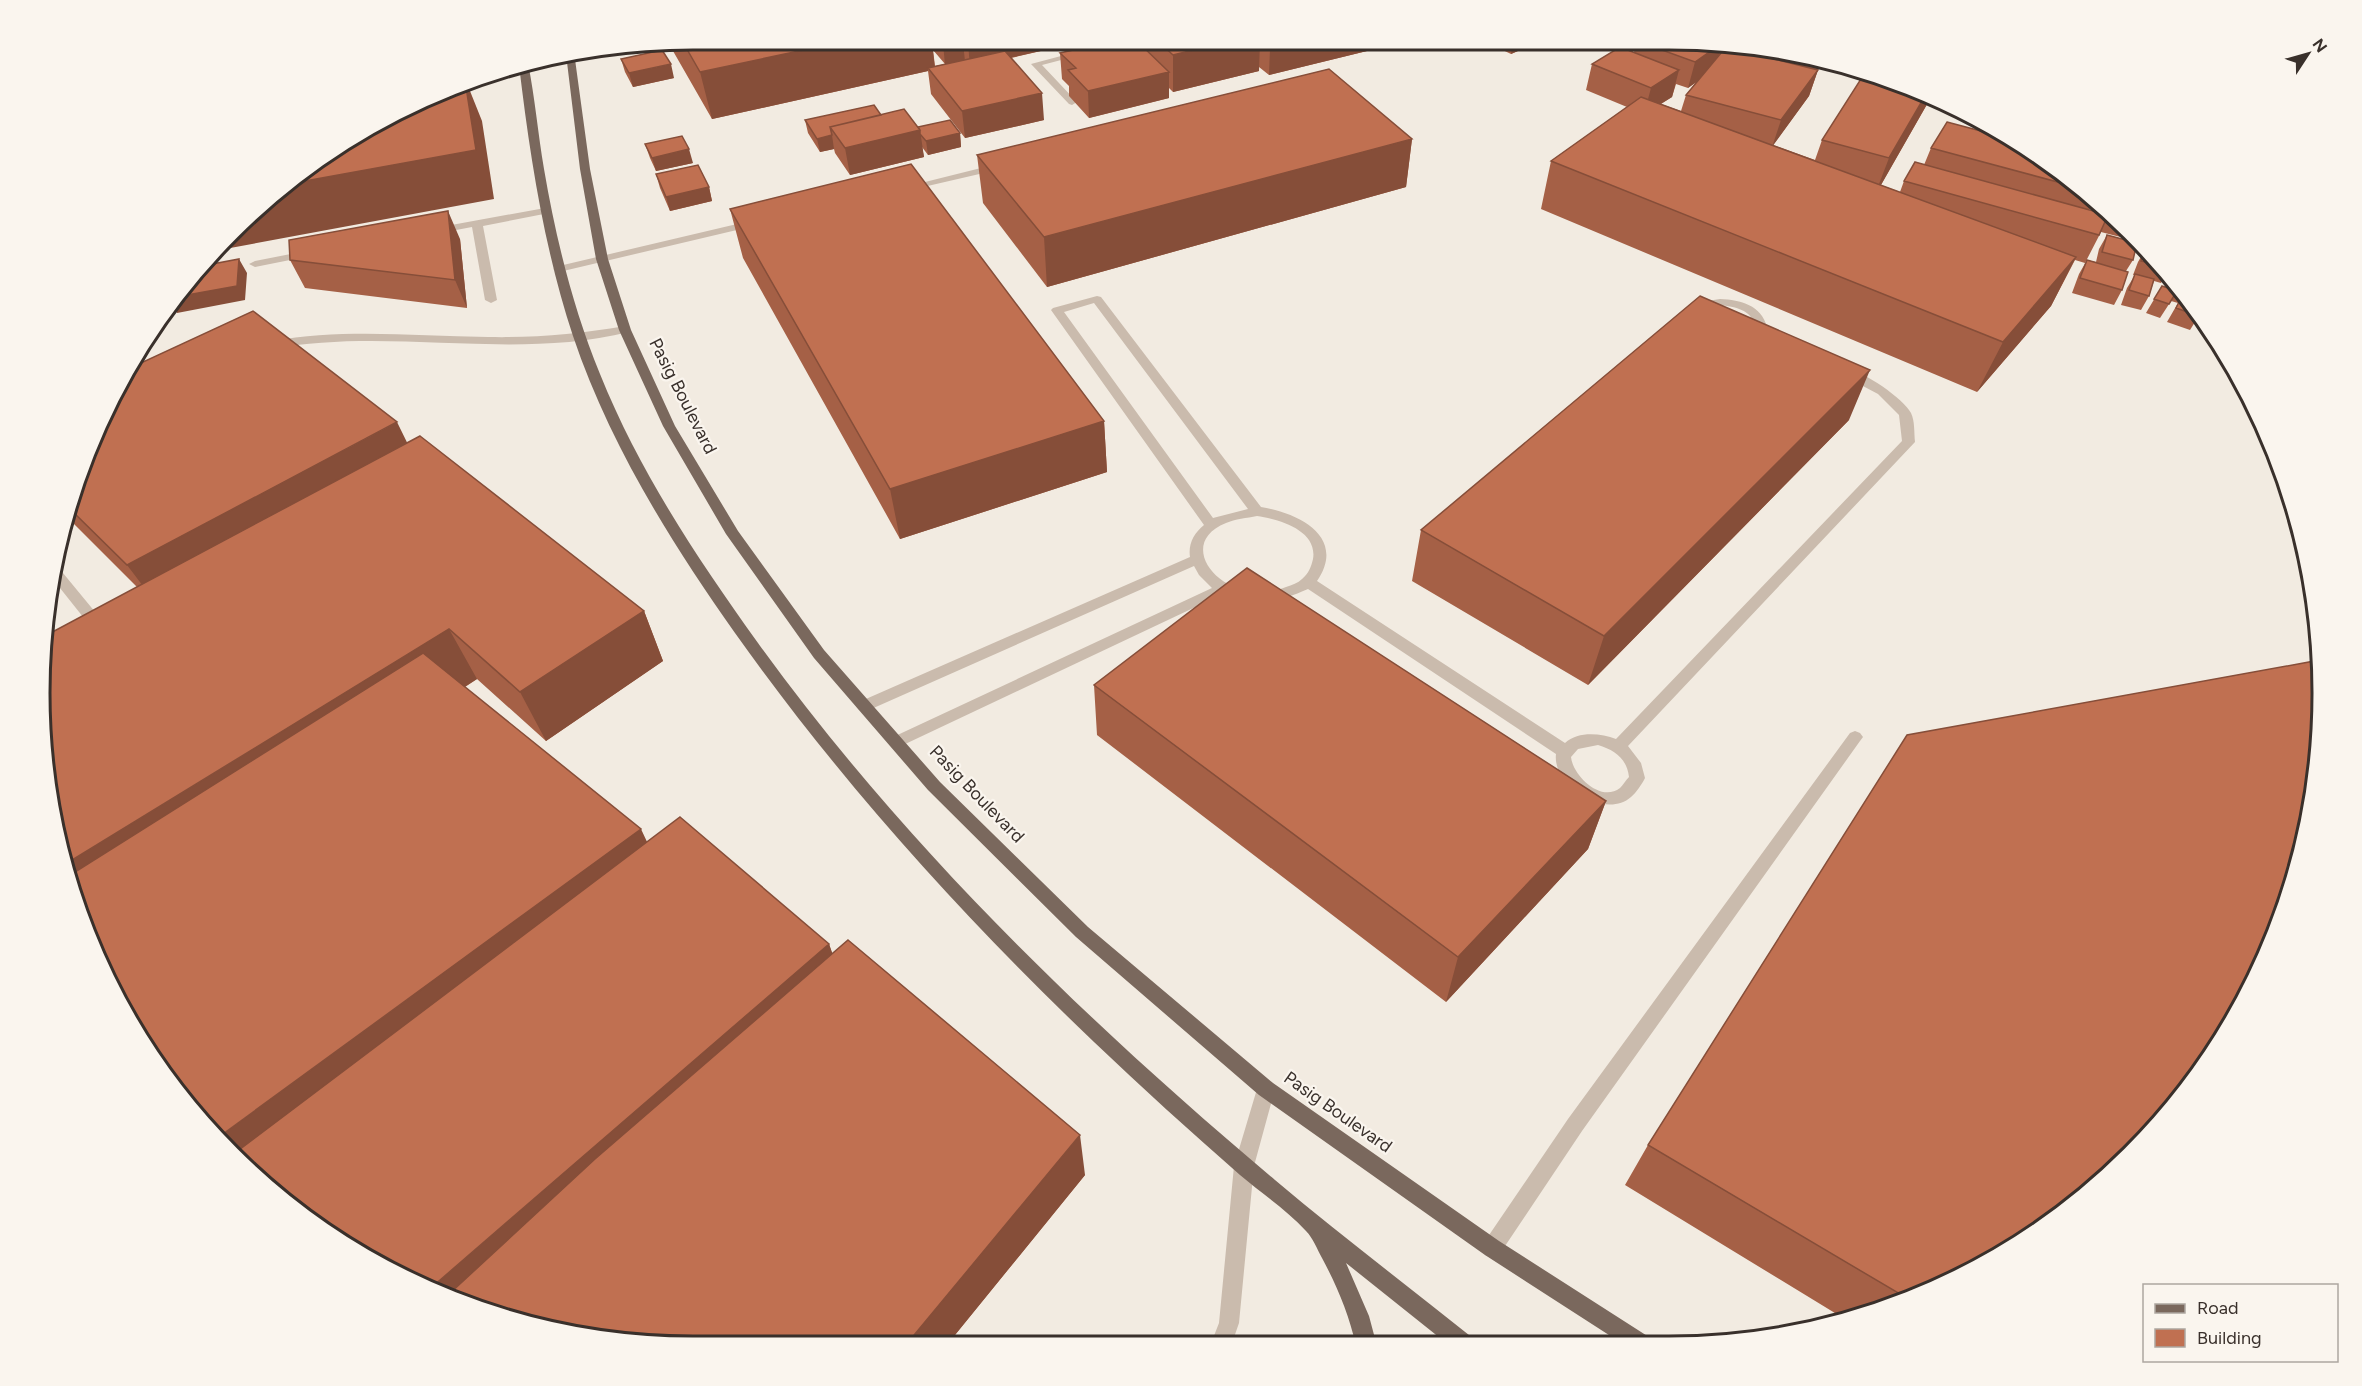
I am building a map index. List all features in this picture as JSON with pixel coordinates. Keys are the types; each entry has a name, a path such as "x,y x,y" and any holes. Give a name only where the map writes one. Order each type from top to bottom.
{"main road":[{"name":"Pasig Boulevard","path":"571,61 585,170 602,259 625,330 669,426 733,534 819,654 934,786 1082,932 1266,1089 1492,1248 1629,1336"},
{"path":"525,71 545,211 559,269 580,338 602,393 630,451 664,512 753,649 810,724 952,889 1058,995 1244,1166 1315,1226 1454,1336"},
{"path":"1315,1226 1340,1271 1355,1306 1364,1336"}],"street":[{"path":"1072,102 1036,64 1083,53 1079,49"},
{"path":"900,189 1004,165"},
{"path":"421,233 545,211"},
{"path":"559,269 761,222"},
{"path":"477,223 491,300"},
{"path":"255,264 320,252"},
{"path":"1211,525 1057,310 1097,299 1257,511"},
{"path":"1711,303 1741,305 1757,315 1763,334 1733,339 1712,333 1699,322 1698,310 1711,303"},
{"path":"260,348 283,343 359,335 486,342 538,342 625,330"},
{"path":"1618,746 1909,442 1905,414 1882,391 1840,368"},
{"path":"1257,511 1289,518 1313,536 1319,548 1320,560 1316,572 1297,590 1267,598 1251,597 1222,589 1205,576 1196,560 1196,547 1201,535 1211,525 1224,517 1257,511"},
{"path":"864,706 1196,560"},
{"path":"60,579 106,635"},
{"path":"1308,582 1566,752"},
{"path":"896,742 1222,589"},
{"path":"1492,1248 1575,1125 1855,737"},
{"path":"1598,739 1618,746 1634,760 1637,777 1628,792 1618,796 1596,795 1576,785 1563,768 1566,752 1578,742 1588,740 1598,739"},
{"path":"1224,1336 1229,1323 1244,1166 1266,1089"}],"building":[{"path":"687,49 808,49 700,72"},
{"path":"1078,49 1145,49 1169,72 1088,91 1068,70 1076,68 1060,53"},
{"path":"1166,49 1197,49 1173,55"},
{"path":"1617,49 1625,49 1679,70 1651,88 1592,64"},
{"path":"1659,49 1711,51 1695,62"},
{"path":"662,50 671,64 629,73 621,59"},
{"path":"1005,51 1042,93 962,111 928,68"},
{"path":"1722,52 1768,58 1818,70 1781,120 1686,95"},
{"path":"1329,69 1412,139 1044,237 977,155"},
{"path":"1861,79 1922,101 1889,158 1822,140"},
{"path":"467,91 476,150 302,182 371,136 408,116"},
{"path":"1641,97 2076,257 2003,342 1551,161"},
{"path":"874,105 881,115 830,127 832,135 817,139 805,120"},
{"path":"904,109 920,130 845,148 830,127"},
{"path":"950,120 960,133 926,141 920,134 918,127"},
{"path":"1947,122 1983,131 2027,158 2063,183 1931,148"},
{"path":"682,136 689,149 652,158 645,144"},
{"path":"1915,162 2096,212 2105,221 2099,235 1904,181"},
{"path":"911,164 1104,421 890,489 730,209"},
{"path":"698,165 709,187 666,197 656,174"},
{"path":"448,211 455,280 290,260 289,240"},
{"path":"2107,235 2126,240 2135,250 2133,260 2102,252"},
{"path":"239,259 237,286 187,295 209,269 214,264"},
{"path":"2087,260 2128,272 2122,290 2080,278"},
{"path":"2135,274 2154,279 2149,296 2129,290"},
{"path":"2162,286 2169,288 2175,295 2169,304 2154,299"},
{"path":"1700,296 1870,370 1604,636 1421,530"},
{"path":"2180,301 2188,312 2176,308"},
{"path":"253,311 397,422 127,565 75,514 98,447 141,363"},
{"path":"420,436 644,611 520,692 449,629 71,861 55,777 51,735 53,632"},
{"path":"1247,568 1606,801 1458,957 1094,685"},
{"path":"423,653 641,829 224,1133 182,1085 136,1015 98,939 75,872"},
{"path":"2311,662 2311,735 2307,777 2291,860 2264,939 2246,978 2204,1051 2153,1117 2124,1148 2061,1204 1991,1250 1954,1270 1899,1294 1648,1145 1907,735"},
{"path":"680,817 829,944 436,1283 371,1250 335,1228 301,1204 240,1150"},
{"path":"848,940 1080,1135 913,1336 693,1336 609,1331 526,1315 453,1290 595,1159"}]}
